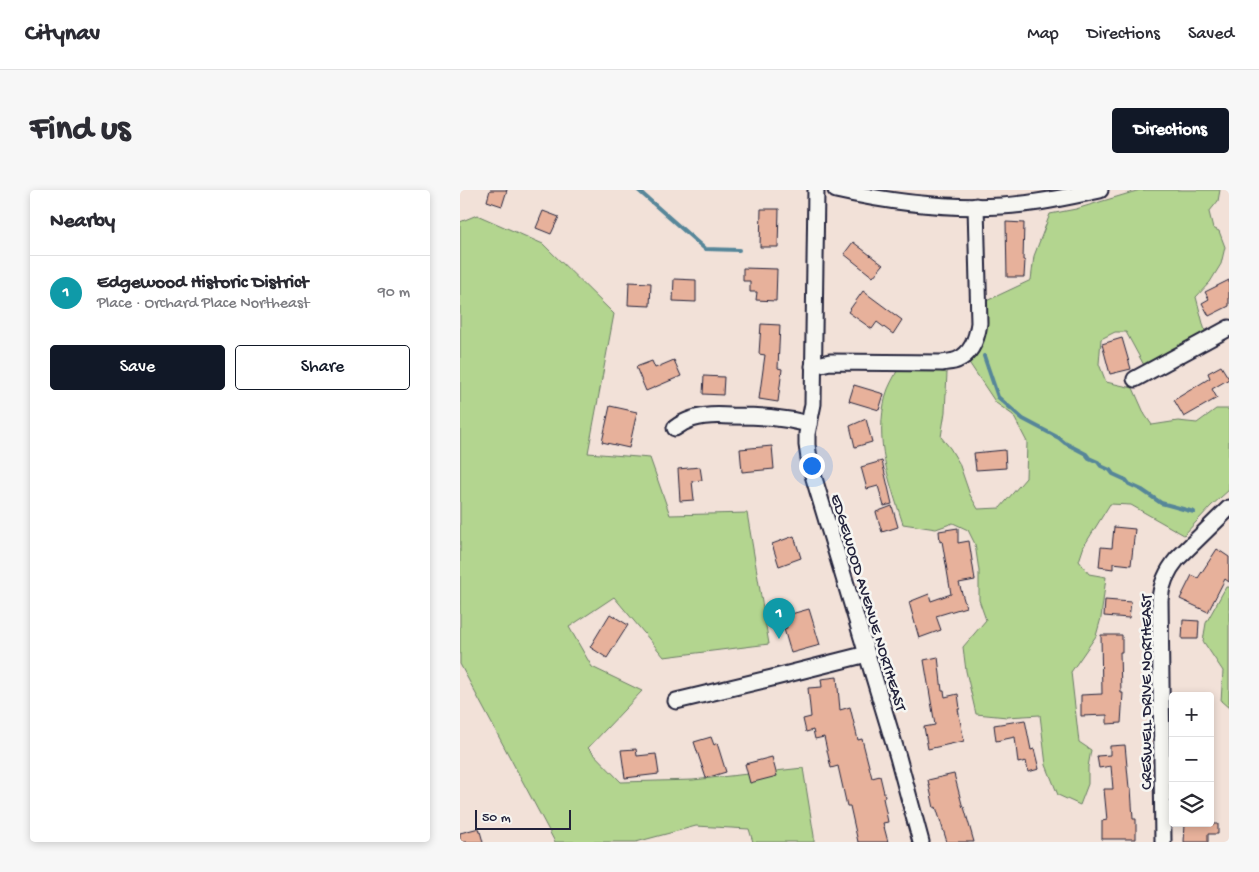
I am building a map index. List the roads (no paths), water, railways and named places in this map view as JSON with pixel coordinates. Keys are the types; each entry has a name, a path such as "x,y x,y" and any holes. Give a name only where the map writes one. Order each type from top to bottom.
{"street":[{"name":"EDGEWOOD AVENUE NORTHEAST","path":"816,190 813,404 807,434 810,465 898,757 921,842"},
{"path":"836,190 900,201 976,206 1004,206 1060,199 1100,190"},
{"path":"813,366 830,362 942,363 957,360 966,354 977,336 979,323 976,206"},
{"path":"1135,379 1229,328"},
{"path":"675,428 694,418 719,415 766,416 809,424"},
{"name":"CRESWELL DRIVE NORTHEAST","path":"1164,842 1161,589 1170,568 1177,559 1229,508"},
{"path":"676,701 867,654"}],"waterway":[{"path":"638,190 705,249 739,250"},
{"path":"984,356 998,397 1023,419 1086,454 1113,474 1126,480 1129,484 1161,503 1194,512"}],"place":[{"name":"Edgewood Historic District","path":"779,639"}]}
